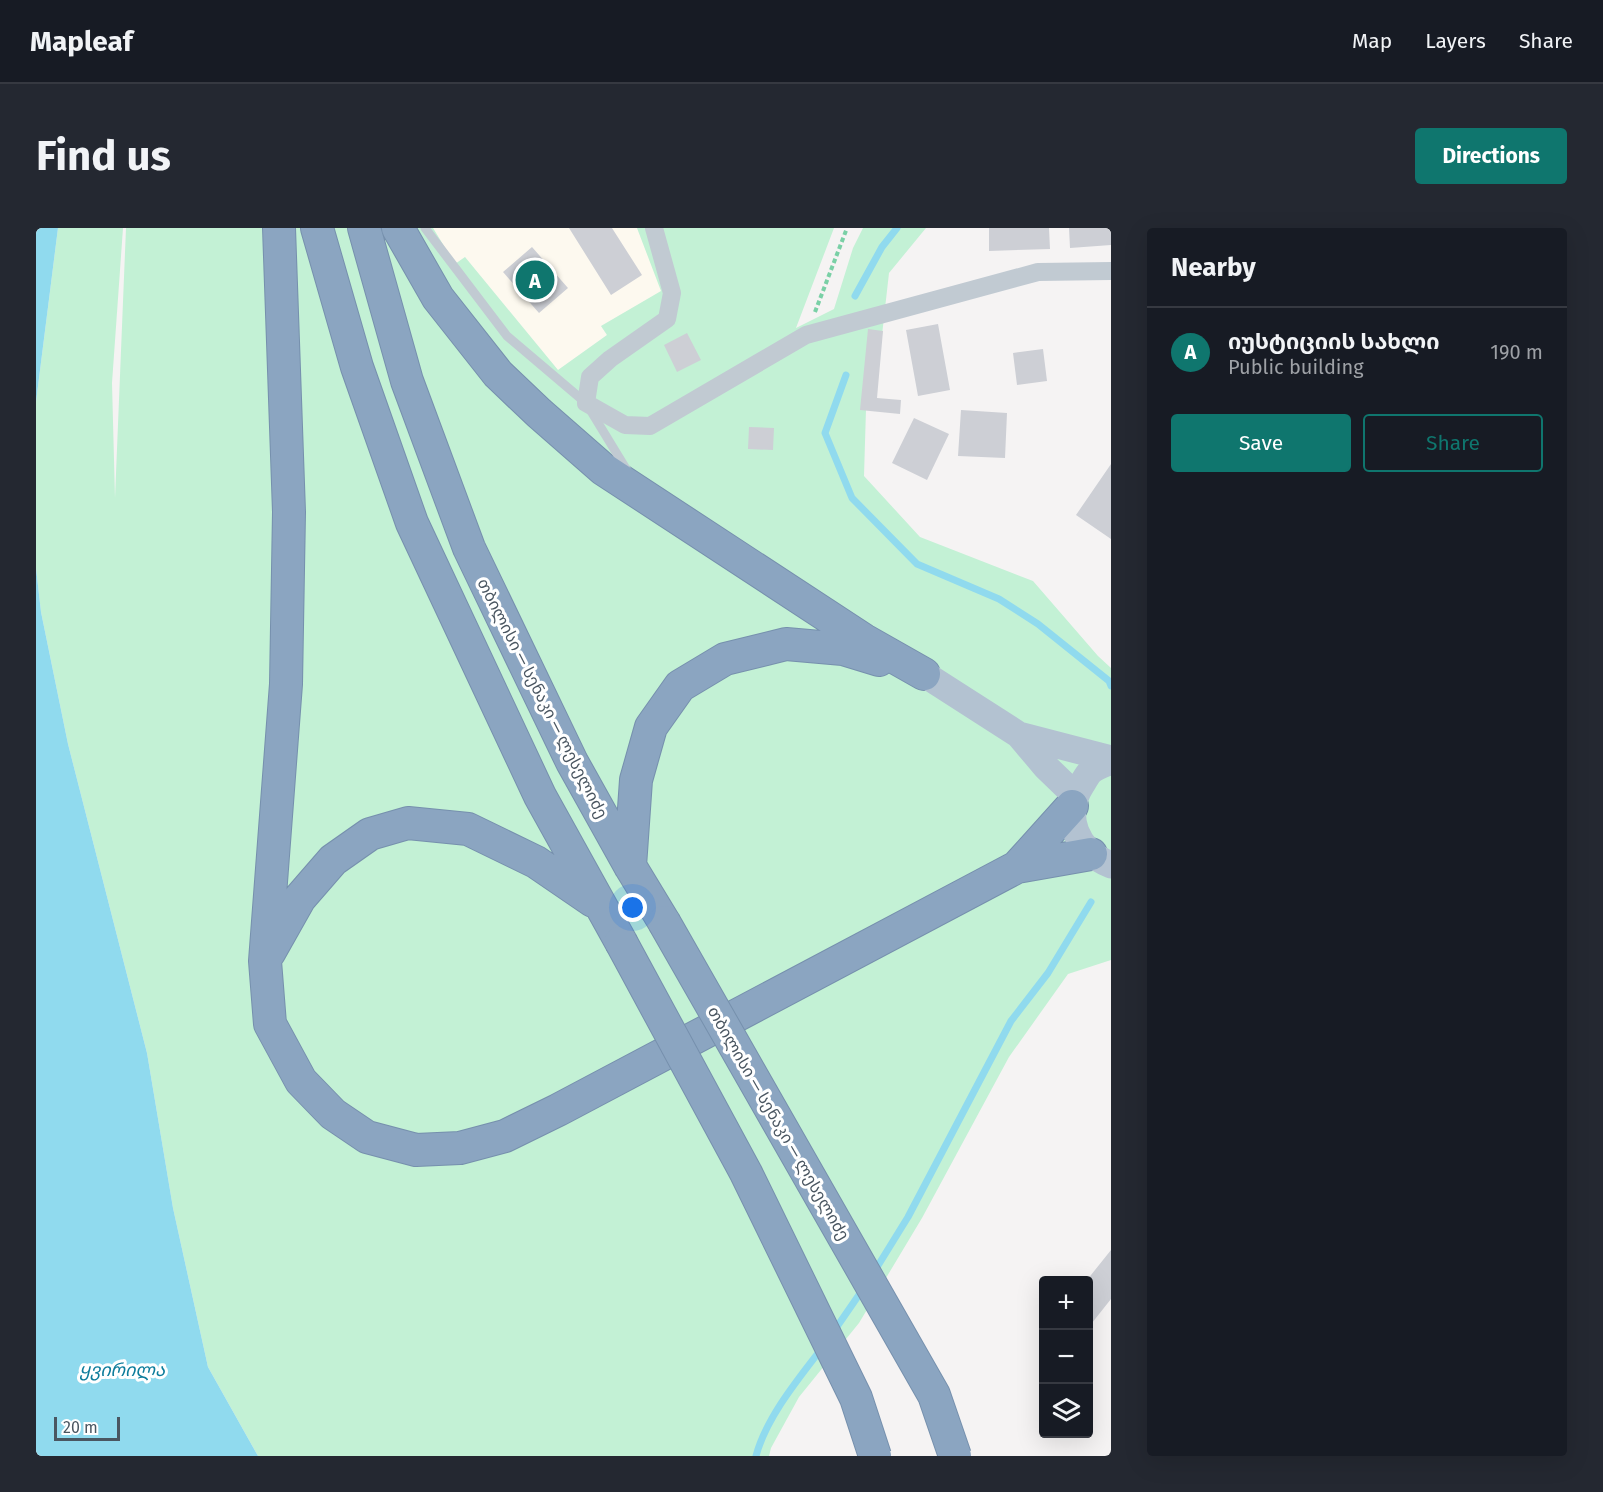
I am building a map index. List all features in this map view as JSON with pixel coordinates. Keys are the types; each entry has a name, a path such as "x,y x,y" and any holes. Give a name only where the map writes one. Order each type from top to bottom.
{"highway":[{"path":"279,228 289,512 286,684 265,961 270,1024 301,1081 333,1114 367,1137 416,1150 460,1148 505,1136 1017,867 1074,800"},
{"path":"317,228 357,367 412,523 540,796 746,1173 856,1398 875,1456"},
{"name":"თბილისი — სენაკი — ლესელიძე","path":"364,228 407,381 469,548 572,762 934,1395 955,1456"},
{"path":"398,228 438,298 498,374 538,413 603,469 864,640 924,674"},
{"path":"630,866 636,780 651,727 680,686 725,659 786,644 843,649 924,674"},
{"path":"265,961 300,898 333,860 370,834 408,823 468,829 536,862 599,905"},
{"path":"1017,867 1101,860"}],"main road":[{"path":"924,674 1019,735 1074,800"},
{"path":"1019,735 1111,760"},
{"path":"1101,860 1082,844 1072,819 1074,800 1090,772 1111,760"}],"street":[{"path":"653,231 672,293 667,319 610,359 590,377 586,403 625,425 650,426 806,335 1038,272 1111,271"}],"lane":[{"path":"425,228 507,336 586,403 642,494"}],"path":[{"path":"806,335 847,228"}],"shaded area":[{"path":"433,228 637,228 662,291 601,326 607,335 558,370 465,257 455,264"}],"green space":[{"path":"58,228 123,228 112,383 115,498 126,228 433,228 455,264 465,257 558,370 607,335 601,326 661,291 637,228 834,228 796,328 834,309 853,248 863,228 926,228 889,273 882,335 866,409 864,476 920,537 1033,581 1111,668 1111,960 1068,974 1009,1057 922,1218 859,1323 799,1397 771,1448 769,1456 258,1456 208,1367 173,1208 147,1053 68,744 41,612 36,568 36,402"}],"water":[{"path":"36,228 58,228 36,402"},
{"name":"ყვირილა","path":"36,568 41,612 68,744 147,1053 173,1208 208,1367 258,1456 36,1456"}],"building":[{"path":"569,228 612,228 642,275 611,295"},
{"path":"989,228 1049,228 1050,249 989,251"},
{"path":"1069,228 1111,228 1111,245 1070,248"},
{"path":"532,247 568,288 539,313 503,272"},
{"path":"938,324 950,390 918,396 906,330"},
{"path":"868,329 883,331 877,398 901,400 900,414 860,410"},
{"path":"687,333 701,360 677,372 664,345"},
{"path":"1043,349 1047,381 1017,385 1013,353"},
{"path":"961,410 1007,413 1005,458 958,456"},
{"path":"914,418 949,434 927,480 892,463"},
{"path":"749,427 774,428 773,450 748,449"},
{"path":"1111,464 1111,539 1076,515"},
{"path":"1111,1250 1111,1299 1093,1322 1093,1276 1090,1276"}],"waterway":[{"path":"855,296 882,247 897,228"},
{"path":"846,375 825,433 852,498 917,564 999,599 1038,624 1109,681 1111,686"},
{"path":"874,1272 908,1217 1011,1021 1048,973 1091,902"},
{"path":"834,1331 863,1289"},
{"path":"756,1456 775,1413 822,1348"}],"place":[{"name":"იუსტიციის სახლი","path":"535,280"}]}
